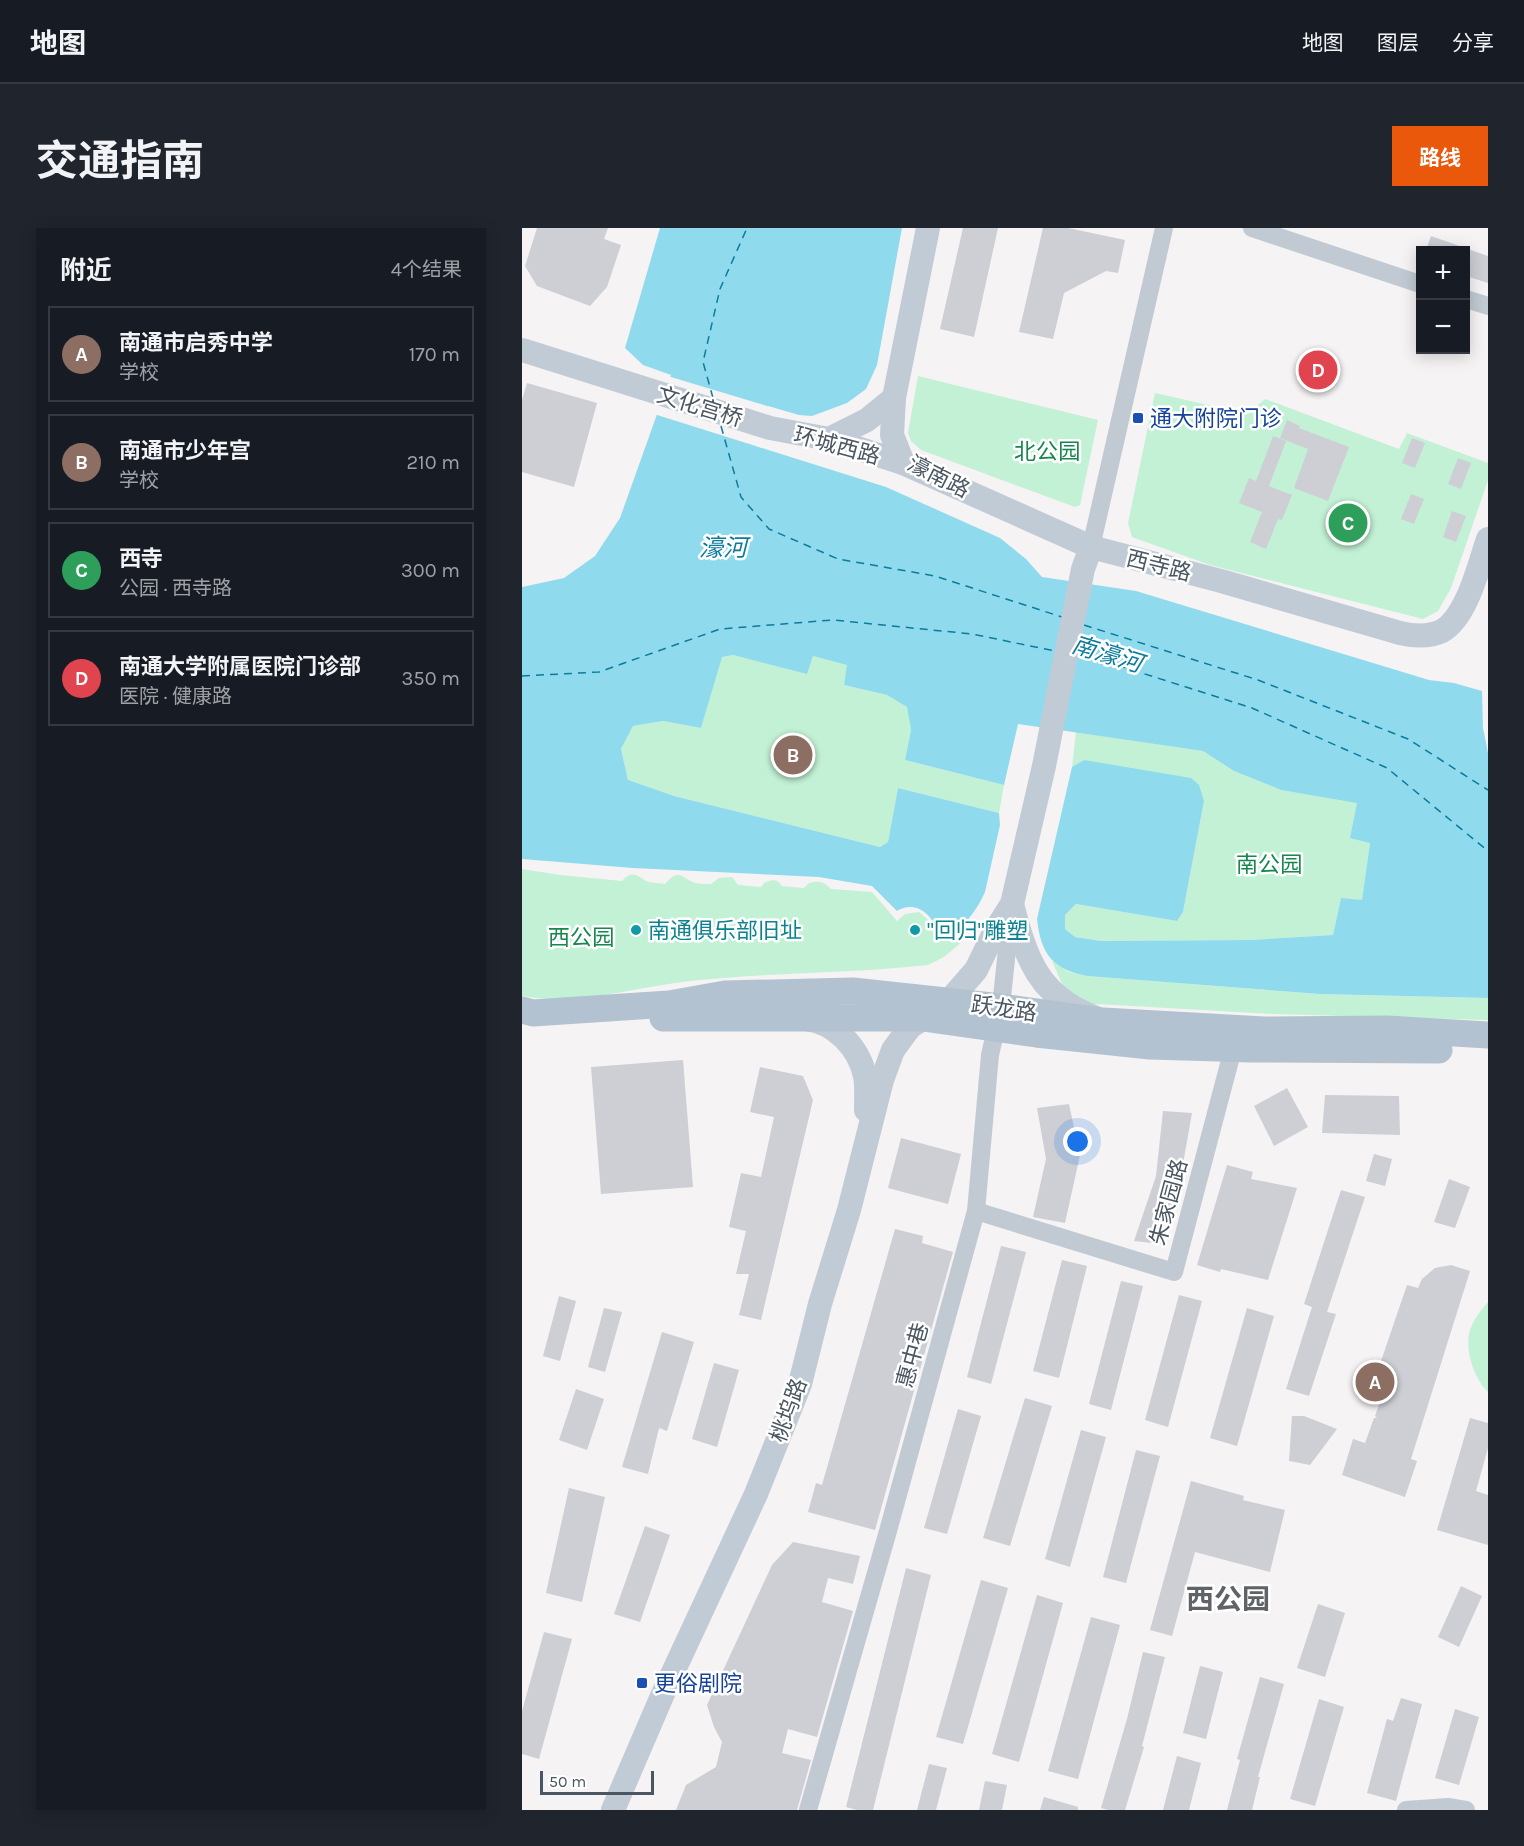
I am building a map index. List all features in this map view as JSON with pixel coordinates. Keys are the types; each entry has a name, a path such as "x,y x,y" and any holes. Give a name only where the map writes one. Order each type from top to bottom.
{"main road":[{"name":"跃龙路","path":"522,1011 533,1013 669,1004 737,994 853,991 949,1001 998,1018 1150,1046 1233,1049 1429,1049 1488,1053"},
{"name":"跃龙路","path":"522,1026 667,1018 780,1016 998,1018 1264,1030 1387,1029 1488,1035"}],"street":[{"name":"濠南路","path":"928,228 894,398 892,435 903,463 1087,558"},
{"path":"924,1018 949,1001 976,970 995,931 1012,904 1044,766 1087,558 1164,228"},
{"path":"1252,228 1416,283"},
{"path":"1469,300 1488,306"},
{"name":"文化宫桥","path":"522,350 770,428"},
{"path":"829,439 867,420 894,398"},
{"name":"环城西路","path":"770,428 829,439 903,463"},
{"name":"西寺路","path":"1087,558 1221,581 1416,636 1439,632 1450,626 1463,607 1488,539"},
{"path":"1012,904 1021,938 1039,976 1073,1009 1103,1021"},
{"name":"惠中巷","path":"808,1810 976,1211 990,1055 998,1018 1012,904"},
{"path":"780,1016 812,1020 829,1028 846,1040 858,1056 866,1077 862,1158"},
{"name":"桃坞路","path":"614,1805 756,1494 800,1383 882,1080 893,1050 910,1027 924,1018"},
{"name":"朱家园路","path":"976,1211 1174,1272 1233,1049"},
{"path":"1406,1810 1448,1808 1466,1810"}],"green space":[{"name":"北公园","path":"918,376 1098,420 1080,505 1075,507 921,450 911,441 908,433"},
{"path":"1155,393 1248,414 1265,399 1399,449 1407,433 1488,463 1488,480 1451,588 1438,611 1423,619 1210,565 1132,537 1128,523"},
{"path":"733,655 807,673 813,656 848,665 844,685 887,695 907,707 911,730 905,760 1004,785 999,813 898,788 888,842 880,847 674,796 628,781 621,749 633,726 663,721 701,728 721,657"},
{"name":"南公园","path":"1076,732 1203,751 1234,771 1281,790 1357,802 1370,843 1362,901 1341,898 1333,935 1249,940 1101,941 1075,937 1065,929 1065,915 1076,904 1177,921 1183,912 1204,801 1084,760 1072,767"},
{"name":"西公园","path":"522,869 622,881 630,875 636,875 649,882 665,884 678,875 696,883 705,884 711,884 719,878 732,877 738,885 761,887 764,883 772,881 782,886 804,888 809,883 818,882 824,883 831,889 872,892 897,921 905,914 919,912 928,920 934,934 964,940 944,957 928,965 720,978 564,999 522,996"},
{"path":"1052,961 1069,972 1087,976 1320,994 1488,998 1488,1020 1274,1014 1079,1003 1066,993"},
{"path":"1488,1302 1488,1392 1478,1380 1475,1372 1469,1355 1468,1338 1478,1315"}],"water":[{"name":"濠河","path":"660,228 902,228 877,365 866,389 847,403 812,416 799,415 768,406 756,446 886,487 1000,538 1026,559 1042,577 1136,591 1429,680 1454,683 1482,691 1483,728 1488,753 1488,998 1320,994 1087,976 1065,969 1050,958 1045,951 1037,919 1072,767 1084,760 1191,778 1199,785 1204,801 1183,912 1177,921 1076,904 1065,915 1065,929 1075,937 1101,941 1249,940 1333,935 1341,898 1362,900 1370,843 1350,838 1357,803 1281,790 1234,771 1203,751 1018,724 1004,785 905,760 911,730 907,707 887,695 844,685 847,665 813,656 807,674 733,655 722,657 701,728 663,721 633,726 621,749 628,780 674,796 880,847 888,842 898,788 999,813 1000,825 985,892 972,914 955,933 937,931 931,919 922,910 910,907 897,911 872,886 819,877 633,868 522,859 522,587 564,578 595,556 620,518 671,375 643,365 625,348"}],"pier":[{"path":"641,368 777,409 776,412 769,409 759,444 764,445 762,448 654,414 667,377"}],"building":[{"path":"537,228 608,228 604,239 621,245 607,287 590,306 537,286 525,266"},
{"path":"963,228 998,228 974,337 940,329"},
{"path":"1043,228 1068,228 1125,240 1118,273 1106,271 1064,293 1053,339 1019,332"},
{"path":"1431,236 1460,246 1427,246"},
{"path":"1470,250 1488,256 1488,283 1470,277"},
{"path":"527,383 597,403 574,487 522,472 522,400"},
{"path":"1287,420 1300,426 1299,428 1349,447 1328,501 1294,488 1308,449 1280,438"},
{"path":"1273,436 1286,441 1269,486 1292,495 1282,520 1278,519 1266,549 1250,542 1262,512 1239,503 1249,478 1256,481"},
{"path":"1412,438 1425,443 1415,468 1402,463"},
{"path":"1458,458 1471,463 1461,489 1448,484"},
{"path":"1411,494 1424,499 1414,524 1401,519"},
{"path":"1452,511 1466,516 1456,542 1443,537"},
{"path":"683,1060 693,1187 601,1194 591,1067"},
{"path":"760,1067 803,1076 813,1100 761,1320 739,1315 749,1274 736,1274 746,1231 729,1227 741,1173 761,1177 774,1117 750,1112"},
{"path":"1287,1088 1308,1127 1274,1146 1254,1106"},
{"path":"1325,1095 1399,1096 1400,1135 1322,1133"},
{"path":"1069,1104 1080,1155 1065,1223 1033,1217 1046,1159 1037,1108"},
{"path":"1163,1111 1192,1113 1180,1181 1161,1244 1134,1241 1156,1176"},
{"path":"901,1138 961,1154 948,1204 888,1188"},
{"path":"1374,1154 1392,1159 1385,1186 1366,1181"},
{"path":"1227,1165 1253,1172 1251,1179 1297,1188 1268,1280 1221,1269 1220,1272 1197,1265"},
{"path":"1449,1179 1470,1187 1455,1228 1434,1222"},
{"path":"1341,1190 1365,1197 1327,1312 1336,1314 1309,1396 1286,1389 1312,1307 1304,1304"},
{"path":"895,1229 923,1236 922,1243 953,1252 875,1530 808,1512 816,1483 822,1485"},
{"path":"1001,1246 1026,1252 991,1384 967,1377"},
{"path":"1062,1260 1087,1266 1059,1378 1033,1371"},
{"path":"1451,1265 1470,1271 1411,1459 1417,1461 1405,1497 1342,1475 1353,1439 1365,1443 1374,1418 1377,1418 1375,1416 1391,1371 1380,1364 1407,1285 1418,1288 1422,1279 1435,1268"},
{"path":"1121,1281 1143,1286 1111,1410 1089,1404"},
{"path":"1179,1295 1202,1301 1168,1427 1145,1420"},
{"path":"559,1296 576,1301 560,1361 543,1356"},
{"path":"604,1308 622,1312 605,1372 588,1367"},
{"path":"1247,1308 1274,1316 1237,1446 1210,1438"},
{"path":"662,1332 694,1342 667,1431 659,1428 648,1474 622,1467"},
{"path":"714,1363 739,1370 717,1447 692,1439"},
{"path":"576,1389 604,1399 587,1450 559,1440"},
{"path":"1025,1398 1052,1406 1010,1546 983,1538"},
{"path":"958,1409 981,1416 947,1534 924,1528"},
{"path":"1292,1416 1304,1416 1337,1429 1310,1465 1289,1461"},
{"path":"1470,1418 1488,1423 1488,1448 1476,1491 1488,1495 1488,1545 1437,1530"},
{"path":"1081,1430 1106,1437 1070,1567 1045,1559"},
{"path":"1136,1450 1160,1456 1126,1583 1103,1577"},
{"path":"1191,1481 1244,1496 1243,1500 1285,1510 1270,1572 1195,1552 1172,1636 1150,1630"},
{"path":"569,1488 605,1497 582,1602 546,1593"},
{"path":"645,1526 670,1535 640,1622 614,1614"},
{"path":"793,1542 860,1556 853,1584 828,1578 822,1602 853,1611 817,1737 788,1729 782,1753 811,1760 797,1810 676,1810 686,1785 716,1767 722,1742 707,1705 772,1565"},
{"path":"906,1568 931,1575 873,1810 857,1810 846,1807"},
{"path":"981,1580 1008,1588 963,1744 936,1737"},
{"path":"1461,1586 1482,1596 1459,1647 1438,1637"},
{"path":"1037,1595 1063,1603 1019,1762 992,1754"},
{"path":"1318,1604 1345,1613 1325,1677 1297,1668"},
{"path":"1091,1617 1120,1625 1078,1779 1048,1771"},
{"path":"544,1632 572,1639 539,1759 522,1754 522,1711"},
{"path":"1143,1652 1165,1657 1142,1746 1144,1747 1125,1810 1108,1810 1101,1808 1127,1719"},
{"path":"1200,1666 1223,1672 1206,1739 1183,1733"},
{"path":"1260,1677 1284,1684 1258,1777 1260,1777 1252,1810 1227,1810 1240,1760 1237,1759"},
{"path":"1401,1698 1422,1704 1396,1801 1367,1793 1387,1719 1393,1721"},
{"path":"1319,1699 1344,1707 1315,1806 1290,1799"},
{"path":"1455,1709 1479,1717 1459,1785 1435,1778"},
{"path":"1177,1756 1201,1763 1189,1810 1163,1810"},
{"path":"929,1764 947,1768 936,1810 917,1810"},
{"path":"985,1781 1007,1785 1002,1810 979,1810"},
{"path":"1044,1797 1078,1807 1078,1810 1040,1810"}],"ferry route":[{"path":"713,398 703,362 720,289 747,228"},
{"path":"721,426 741,497 769,529 838,559 935,576 1062,617"},
{"path":"522,676 599,672 720,629 833,620 972,634 1055,651"},
{"path":"1084,625 1258,680 1408,739 1488,790"},
{"path":"1077,656 1104,661 1252,708 1387,768 1488,851"}],"place":[{"name":"南通大学附属医院门诊部","path":"1318,370"},
{"name":"通大附院门诊","path":"1138,418"},
{"name":"西寺","path":"1348,523"},
{"name":"南通市少年宫","path":"793,755"},
{"name":"南通俱乐部旧址","path":"636,930"},
{"name":"\"回归\"雕塑","path":"915,930"},
{"name":"南通市启秀中学","path":"1375,1382"},
{"name":"更俗剧院","path":"642,1683"}],"district":[{"name":"西公园","path":"1228,1599"}],"water label":[{"name":"南濠河","path":"1107,654"}]}
